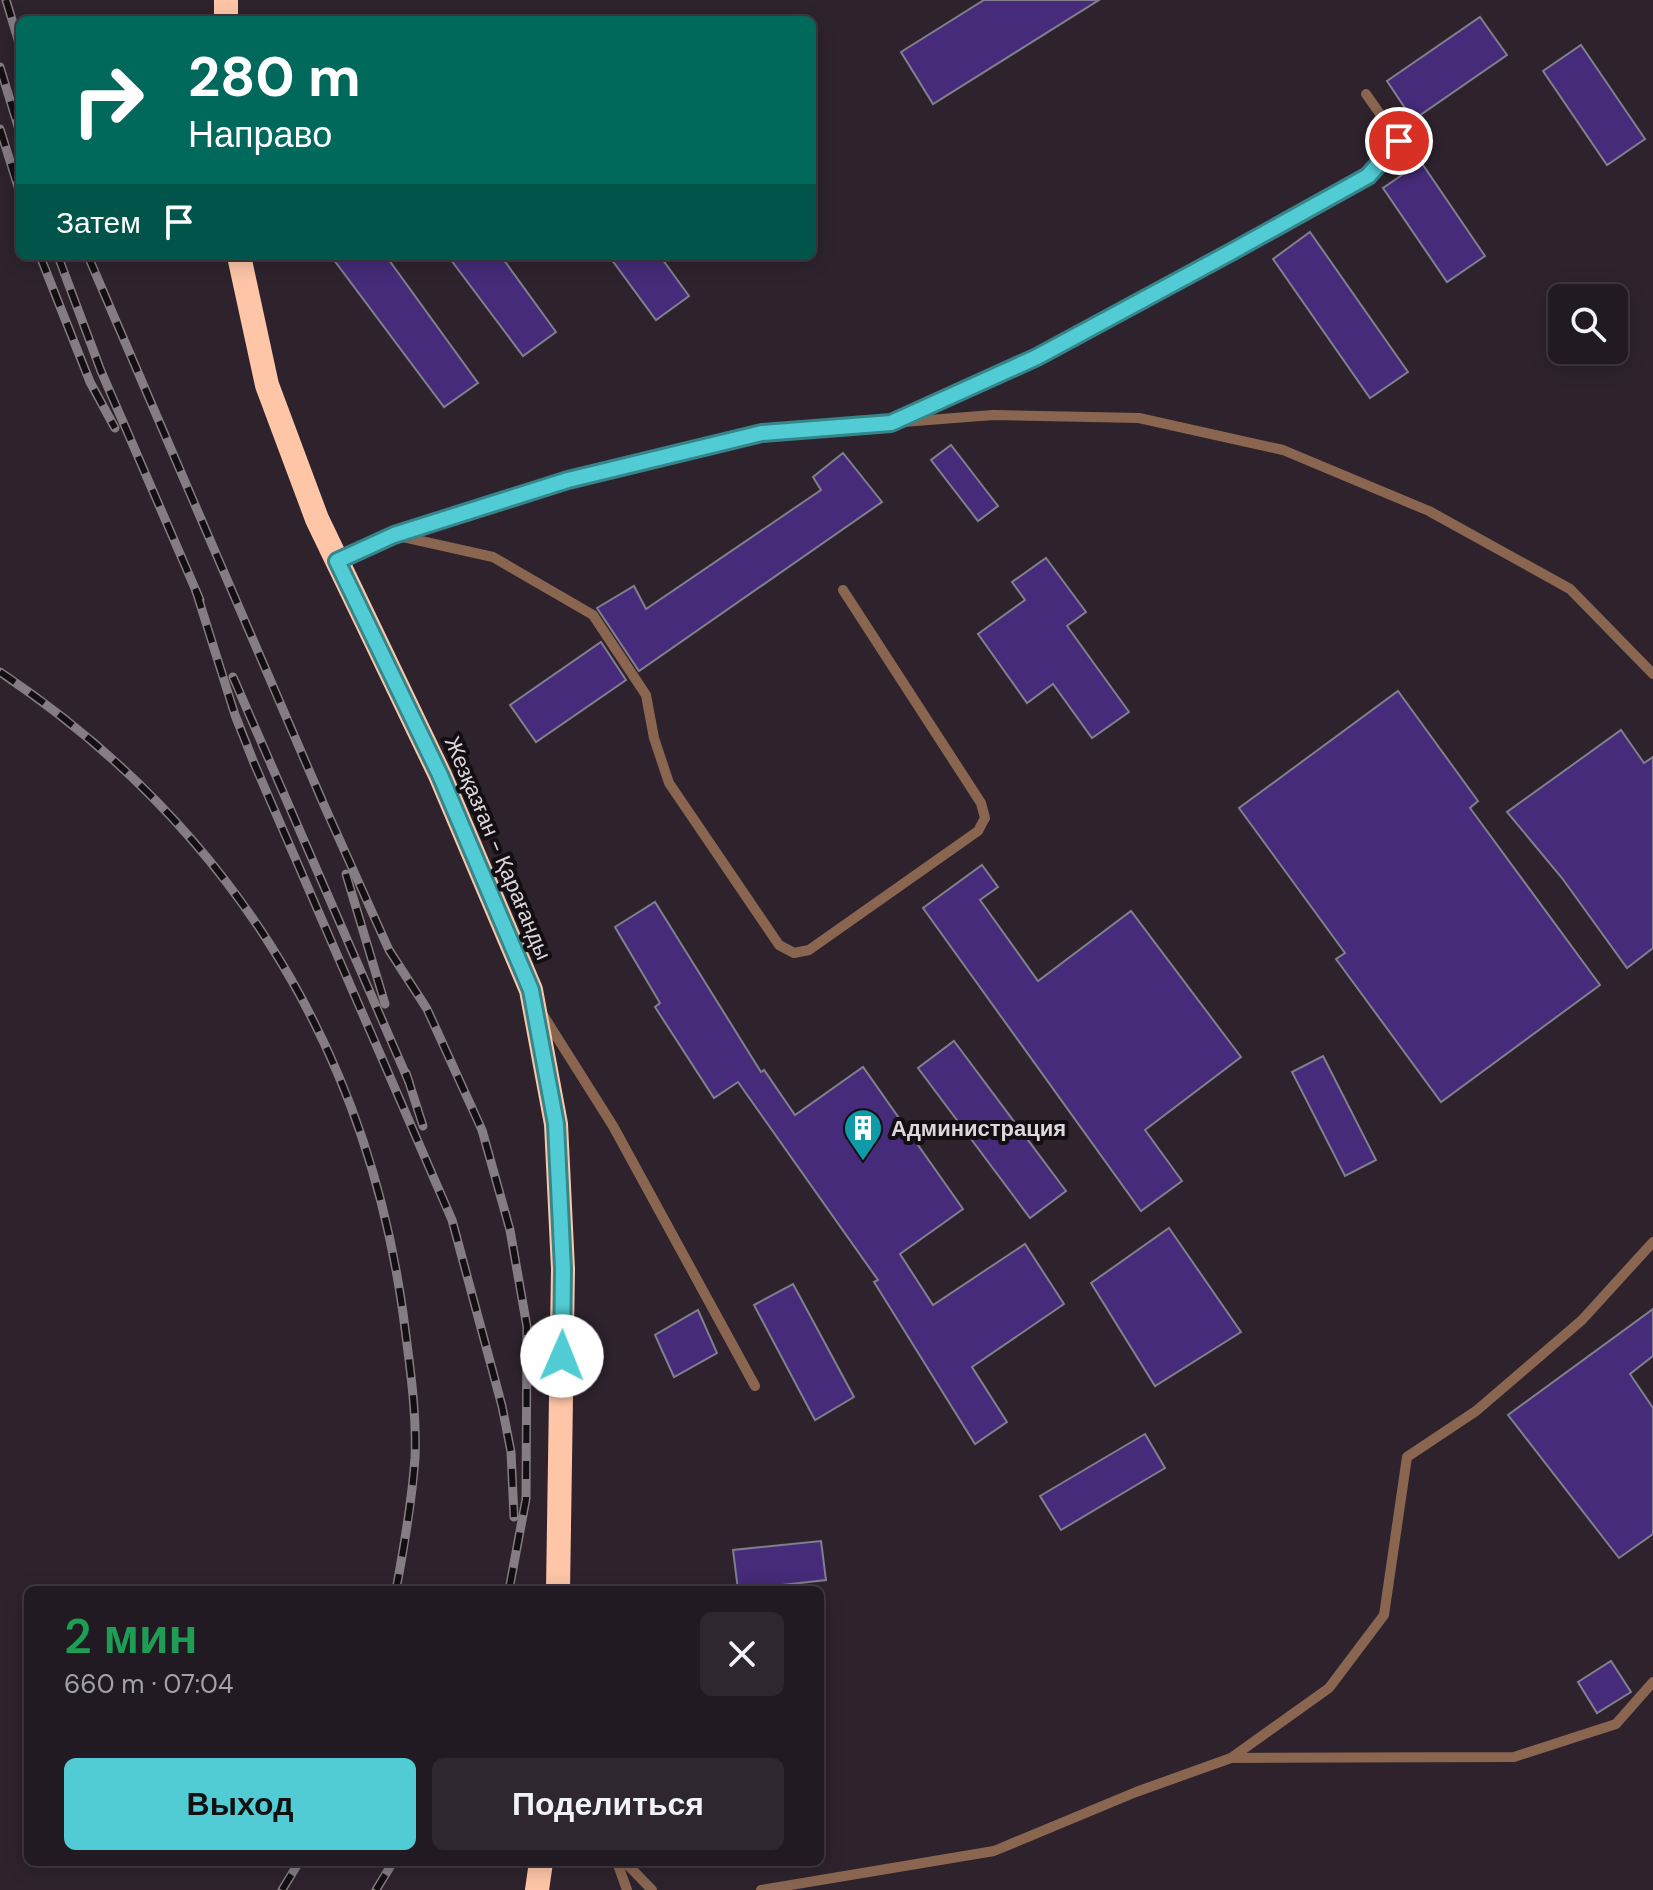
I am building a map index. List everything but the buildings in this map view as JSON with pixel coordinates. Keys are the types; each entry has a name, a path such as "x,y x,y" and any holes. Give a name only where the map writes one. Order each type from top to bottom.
{"highway":[{"name":"Жезқазған - Қарағанды","path":"240,260 267,385 317,519 440,775 533,999 556,1124 563,1269 558,1586"},
{"path":"537,1890 540,1866"}],"lane":[{"path":"891,423 1037,357 1368,176 1399,141 1366,94"},
{"path":"337,561 394,535 568,480 762,433 993,415 1139,418 1283,450 1429,511 1570,589 1653,674"},
{"path":"394,535 493,557 593,615 646,695 654,738 669,783 779,945 794,953 809,950 978,831 985,818 981,803 843,590"},
{"path":"533,999 613,1126 755,1386"},
{"path":"761,1890 994,1851 1136,1792 1231,1758 1329,1688 1384,1615 1407,1457 1476,1411 1582,1320 1653,1242"},
{"path":"1231,1758 1514,1757 1616,1724 1653,1682"},
{"path":"618,1866 627,1890"},
{"path":"629,1866 652,1890"}],"railway":[{"path":"6,0 16,33"},
{"path":"0,67 16,120"},
{"path":"0,129 16,180"},
{"path":"42,260 90,382 115,428"},
{"path":"59,260 101,371 200,600"},
{"path":"90,260 389,950 427,1009 482,1130 510,1230 527,1327 526,1499 510,1586"},
{"path":"196,591 235,715 254,763 452,1220 502,1406 511,1452 514,1517"},
{"path":"0,672 81,732 153,798 217,870 272,948 319,1032 356,1120 384,1214 403,1313 414,1404 415,1458 397,1586"},
{"path":"233,677 409,1082"},
{"path":"346,874 385,1004"},
{"path":"406,1073 423,1126"},
{"path":"282,1890 297,1866"},
{"path":"376,1890 391,1866"}],"place":[{"name":"Администрация","path":"863,1162"}],"route":[{"path":"562,1356 563,1269 556,1124 531,990 440,775 337,561 394,535 568,480 762,433 891,423 1037,357 1233,251 1368,176 1399,141"}]}
